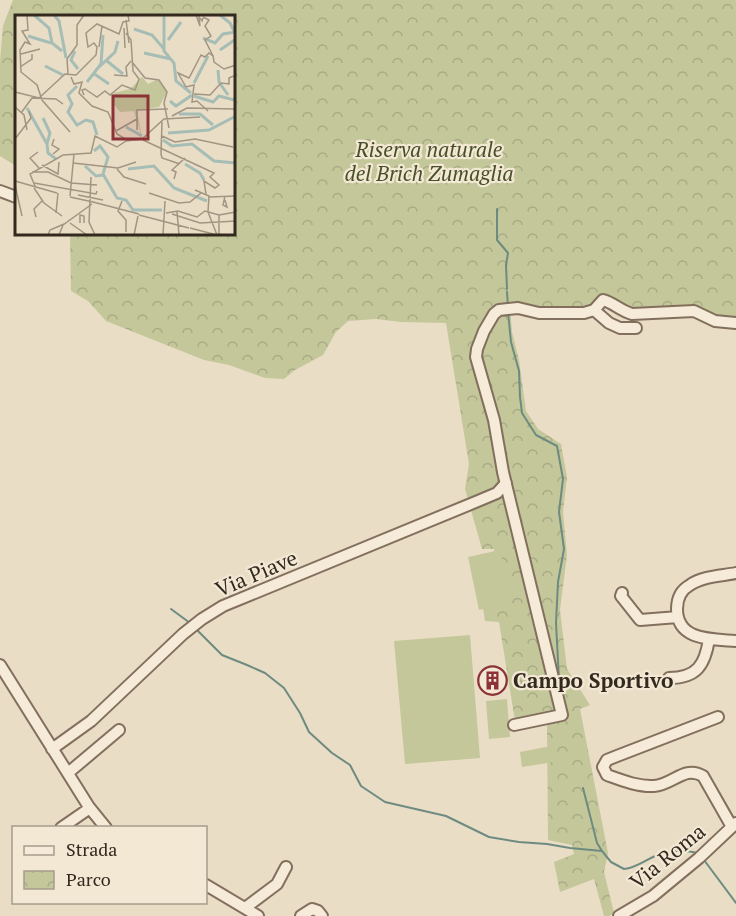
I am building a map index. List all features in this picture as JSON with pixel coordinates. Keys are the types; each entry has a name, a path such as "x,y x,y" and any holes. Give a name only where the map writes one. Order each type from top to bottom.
{"street":[{"path":"0,191 15,197"},
{"path":"589,311 603,300 632,314 694,311 715,321 736,323"},
{"path":"514,725 562,715 506,483 494,420 476,357 477,349 484,331 499,310 518,308 539,313 589,311 621,328 636,328"},
{"name":"Via Piave","path":"52,749 91,721 183,634 223,606 478,501 496,493 506,483"},
{"path":"736,573 703,579 690,585 682,592 678,600 679,622 684,629 694,635 709,639 736,641"},
{"path":"622,592 621,596 640,620 678,617"},
{"path":"669,678 694,673 701,666 706,655 709,639"},
{"path":"0,666 90,808 104,826"},
{"path":"718,717 607,760 603,767 607,775 645,787 657,786 688,772 697,772 703,776 734,825"},
{"path":"68,773 119,730"},
{"path":"64,826 90,808"},
{"name":"Via Roma","path":"619,916 653,896 734,825"},
{"path":"245,908 277,884 286,867"},
{"path":"207,886 258,916"},
{"path":"301,916 312,909 318,911 322,916"}],"green space":[{"name":"Riserva naturale del Brich Zumaglia","path":"13,0 736,0 736,320 632,311 611,299 585,310 541,310 510,306 512,332 519,360 526,411 538,429 561,444 567,477 563,512 567,555 560,610 567,669 590,705 580,709 608,853 604,872 614,913 604,916 594,879 560,892 554,862 574,854 572,845 548,840 547,722 516,727 499,622 485,621 481,596 498,583 494,549 482,549 465,489 469,464 446,323 376,319 348,321 336,332 323,355 295,370 284,379 265,378 229,365 204,360 106,321 88,301 71,291 70,236 236,236 236,15 15,15 15,165 0,156 0,61 3,26"},
{"path":"500,550 512,603 479,610 468,557"},
{"path":"470,635 480,758 405,764 394,641"},
{"path":"507,699 510,737 489,739 486,701"},
{"path":"551,746 554,762 522,767 520,752"}],"waterway":[{"path":"497,209 497,240 508,253 507,289"},
{"path":"507,292 508,307"},
{"path":"508,312 511,342 519,371 522,413 536,435 557,446 563,479 559,512 564,549 558,582 556,623 559,680"},
{"path":"171,609 190,623"},
{"path":"195,628 222,655 265,673 284,688 309,732 332,753 350,765 361,786 385,802 446,816 489,837 602,851 611,862 624,869 665,853 682,851 698,853"},
{"path":"583,788 597,843 602,851"},
{"path":"704,860 736,903"}],"place":[{"name":"Campo Sportivo","path":"492,680"}]}
